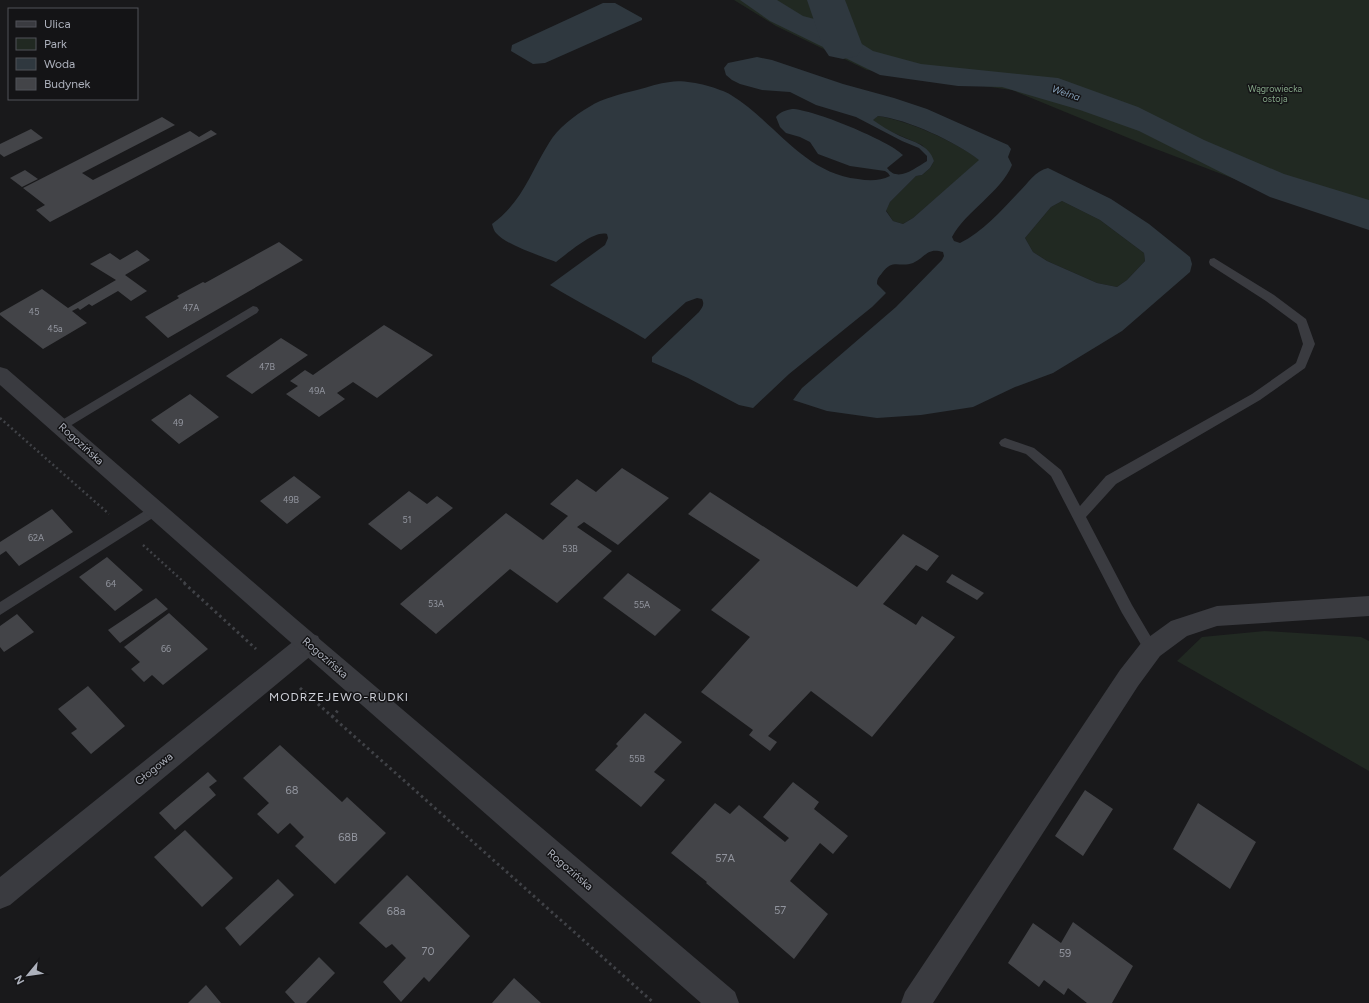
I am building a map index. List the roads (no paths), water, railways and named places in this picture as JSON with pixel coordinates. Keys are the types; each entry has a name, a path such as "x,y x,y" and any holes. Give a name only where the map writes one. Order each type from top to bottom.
{"street":[{"name":"Rogozińska","path":"0,374 61,426 154,510 724,1003"},
{"path":"916,1003 1129,678 1151,649 1179,628 1217,616 1369,606"},
{"name":"Głogowa","path":"0,895 308,643"}],"lane":[{"path":"1078,517 1111,480 1256,397 1301,365 1308,344 1302,322 1270,298 1214,262"},
{"path":"61,426 253,310"},
{"path":"1005,443 1030,451 1056,474 1127,609 1151,649"},
{"path":"0,610 154,510"}],"water":[{"name":"Wełna","path":"740,0 777,0 803,16 822,21 827,16 844,21 846,34 873,51 921,64 1058,78 1138,107 1204,140 1284,174 1369,200 1369,230 1270,197 1139,131 1080,110 1002,87 958,86 880,75 770,21"},
{"path":"603,3 615,3 642,18 642,20 545,63 533,64 511,51 512,45"},
{"path":"757,57 772,60 843,84 927,109 1008,145 1011,149 1008,157 1012,165 1007,175 992,193 958,228 952,237 954,241 960,243 977,233 999,213 1035,175 1048,168 1111,199 1149,224 1190,257 1192,264 1190,272 1122,331 1053,373 1015,387 973,407 921,415 877,418 827,411 793,400 802,388 896,307 942,260 944,256 943,252 933,251 927,253 913,263 893,265 886,268 878,278 877,284 886,293 872,307 789,374 753,408 739,405 688,378 652,362 652,357 699,312 703,305 702,299 697,298 686,302 645,339 550,285 605,245 608,238 607,234 595,235 574,248 556,262 507,242 496,233 492,224 503,215 518,197 552,138 572,118 594,104 606,99 654,85 677,81 710,87 731,95 747,106 805,157 821,167 839,175 870,180 878,180 890,176 885,171 850,166 818,154 810,142 786,133 780,127 776,117 790,109 802,110 867,134 903,155 887,168 896,174 907,173 927,161 927,156 919,148 902,141 856,117 816,105 790,92 762,90 740,84 726,75 724,68 728,63","holes":["878,116 917,126 931,132 958,146 979,160 913,218 903,224 893,221 886,211 890,202 916,176 922,175 930,168 934,161 929,151 925,148 916,142 900,136 873,120","1062,201 1100,220 1144,253 1145,261 1127,280 1117,287 1097,283 1047,261 1033,252 1025,238 1051,207"]}],"waterway":[{"path":"826,0 843,47"}],"district":[{"name":"MODRZEJEWO-RUDKI","path":"339,697"}],"park label":[{"name":"Wągrowiecka ostoja","path":"1275,94"}]}
